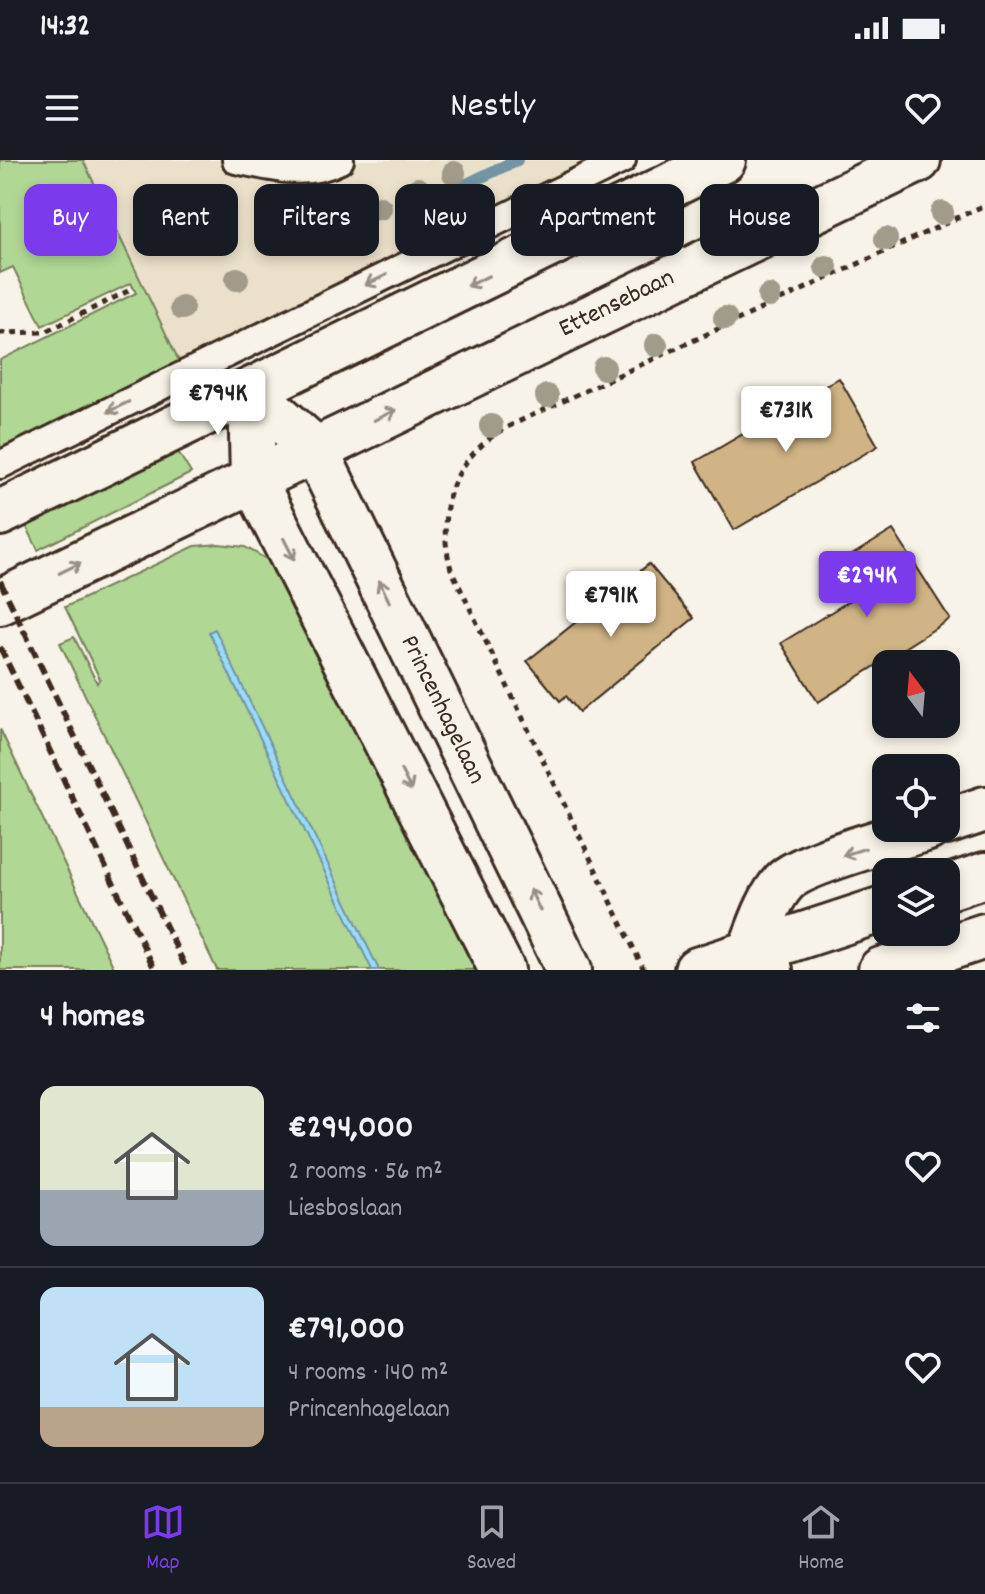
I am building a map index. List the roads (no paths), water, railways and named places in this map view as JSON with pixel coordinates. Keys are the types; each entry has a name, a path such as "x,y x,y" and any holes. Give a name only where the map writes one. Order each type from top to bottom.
{"main road":[{"path":"0,513 723,160"},
{"name":"Ettensebaan","path":"0,602 918,160"},
{"path":"251,392 315,449"},
{"path":"251,392 253,479 502,970"},
{"name":"Princenhagelaan","path":"315,449 569,970"},
{"path":"960,817 985,809"},
{"path":"759,962 774,897 785,880 794,873 886,842"},
{"path":"960,883 985,875"},
{"path":"697,970 759,962 872,914"},
{"path":"881,970 934,962 985,936"}],"lane":[{"path":"236,160 294,171 320,168 340,160"},
{"path":"0,465 622,160"}],"water":[{"path":"215,629 379,970 372,970 209,632"}],"waterway":[{"path":"467,184 517,160"}],"railway":[{"path":"0,581 187,970"},
{"path":"0,647 155,970"}]}
